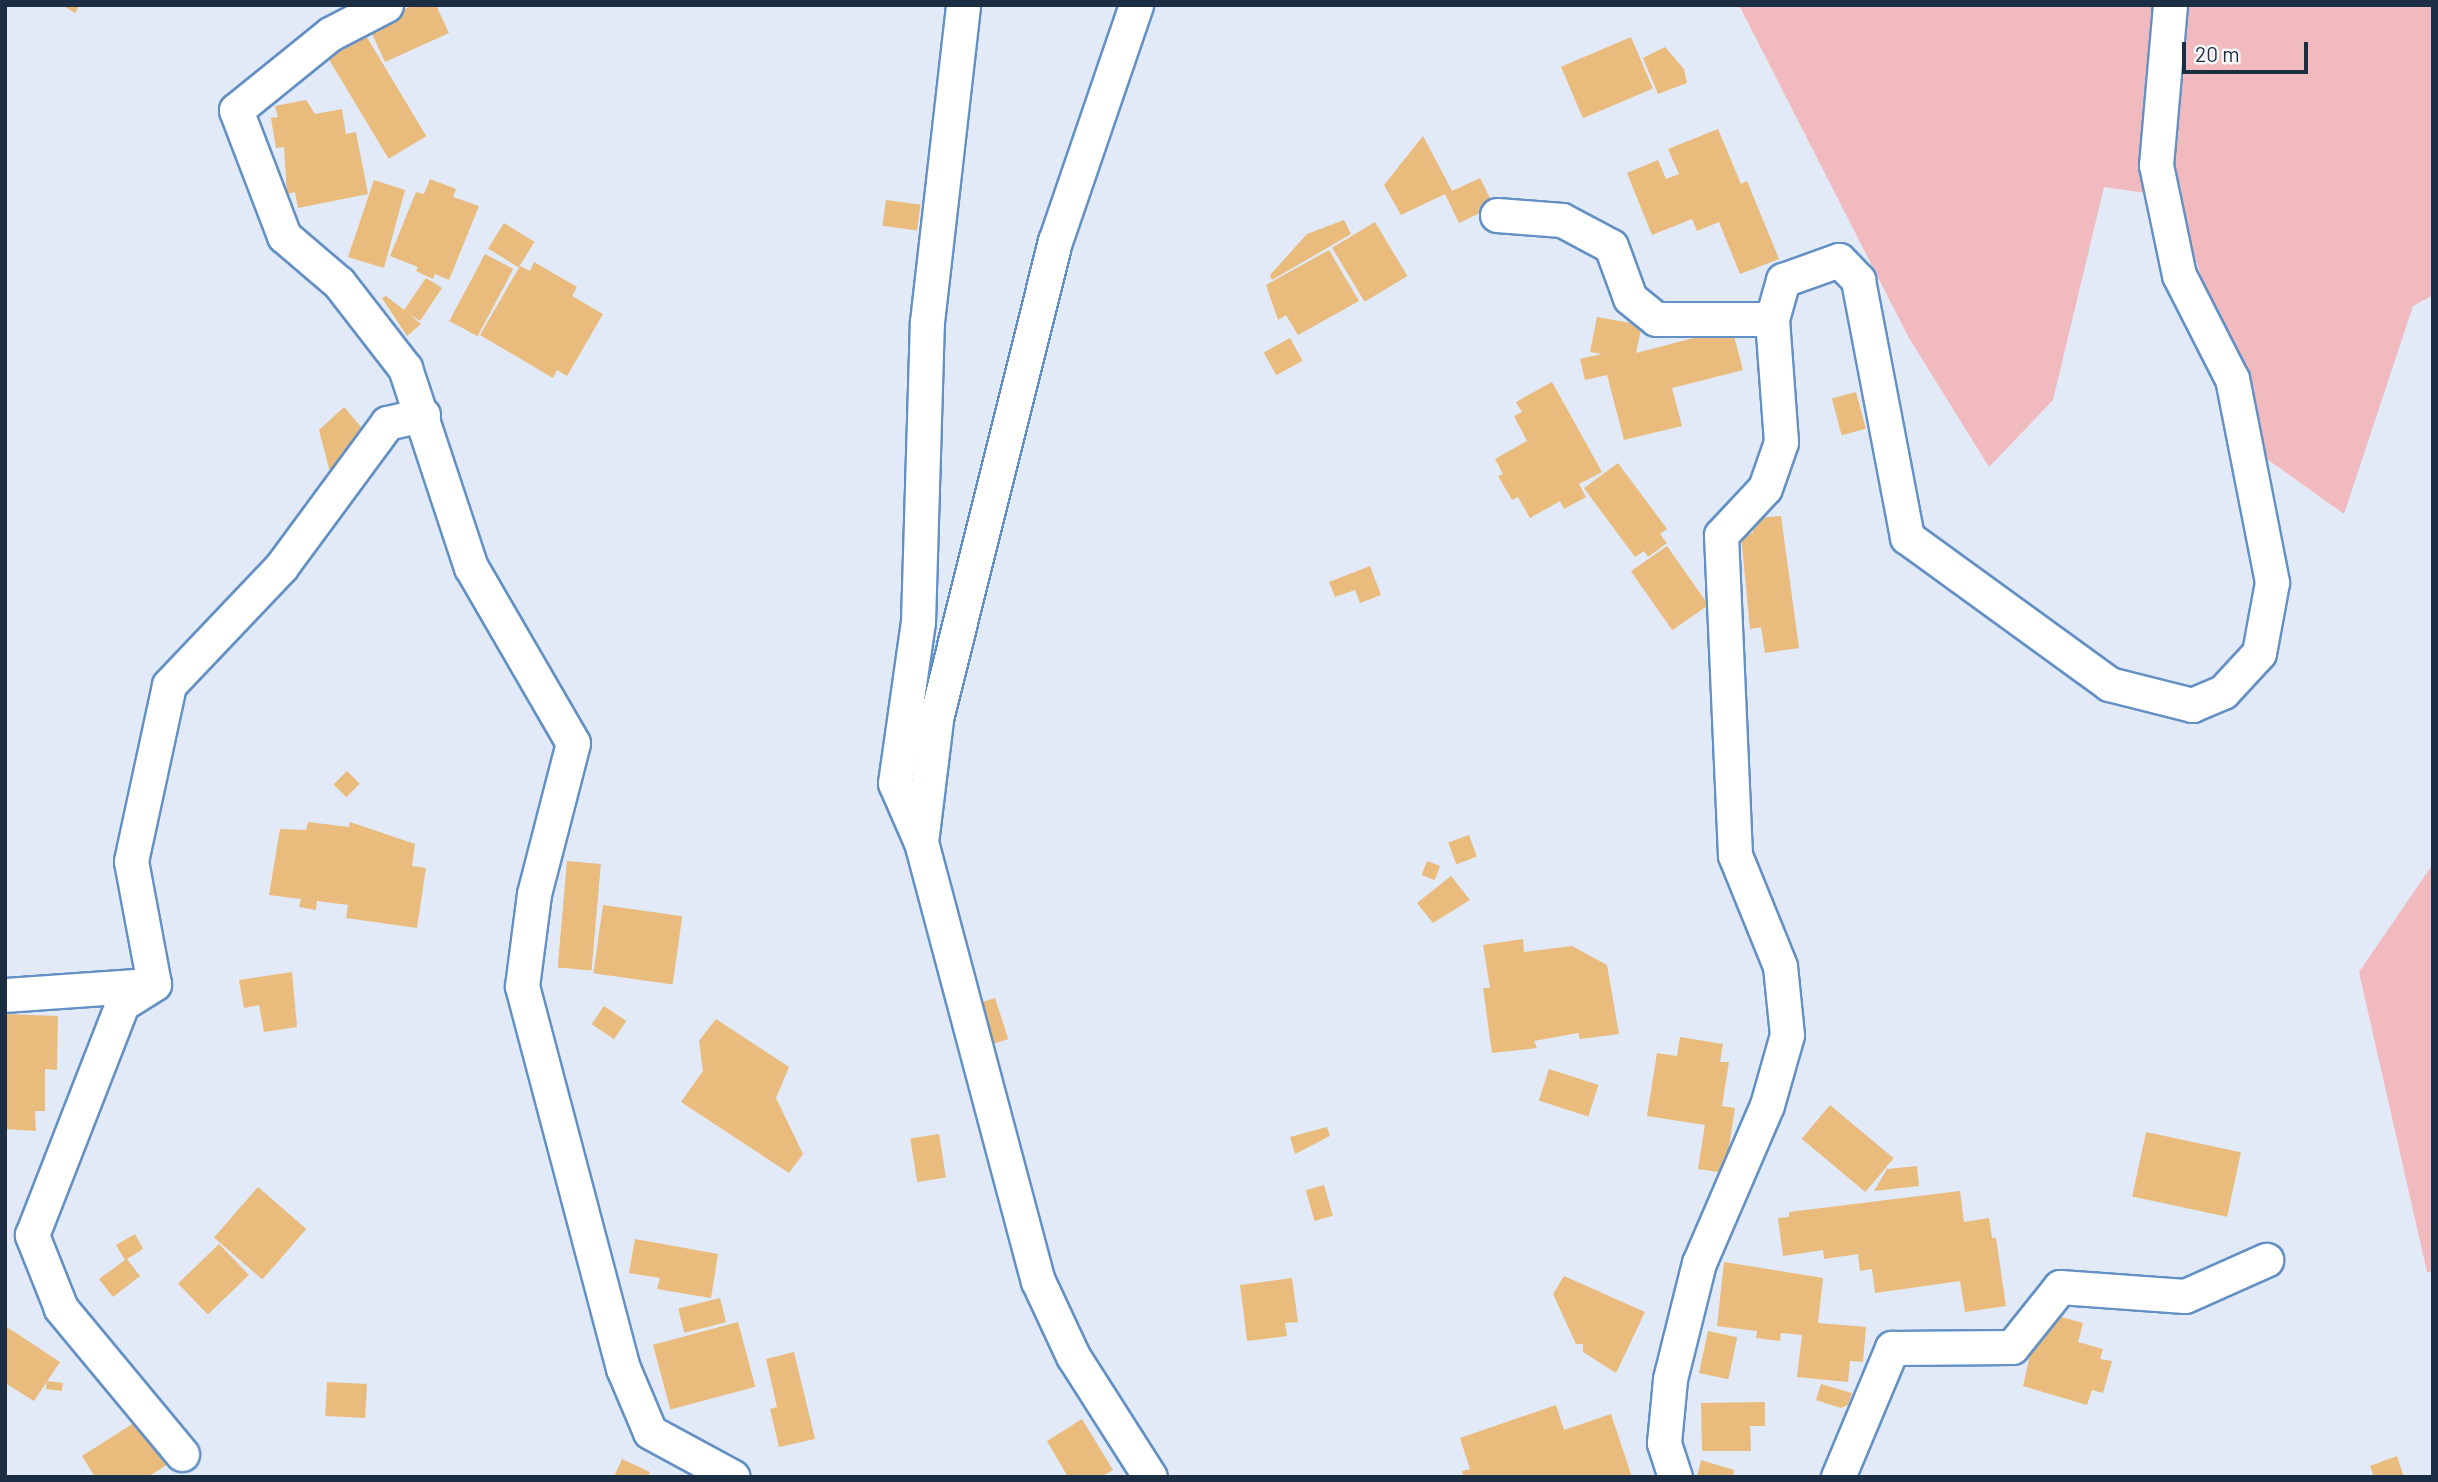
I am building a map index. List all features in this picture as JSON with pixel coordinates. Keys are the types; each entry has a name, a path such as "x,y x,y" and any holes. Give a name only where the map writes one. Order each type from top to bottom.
{"street":[{"path":"386,5 330,34 236,110 285,236 339,283 405,368 423,415 471,567 573,743 534,894 522,986 623,1368 650,1432 733,1477"},
{"path":"963,5 927,321 918,622 895,783 921,842 1038,1281 1073,1356 1150,1477"},
{"path":"921,842 936,720 1055,241 1136,5"},
{"path":"1675,1477 1664,1443 1676,1353 1699,1263 1767,1105 1787,1034 1780,966 1735,855 1721,535 1765,488 1781,442 1772,319 1783,280 1839,260 1858,280 1907,537 2109,684 2192,705 2223,692 2259,653 2272,582 2232,379 2179,275 2156,165 2170,5"},
{"path":"1497,215 1562,220 1611,246 1630,298 1656,319 1772,319"},
{"path":"154,984 131,861 169,685 281,567 387,424 423,415"},
{"path":"5,995 154,984"},
{"path":"154,984 122,1004 32,1235 61,1308 182,1454"},
{"path":"1838,1477 1892,1348 2012,1347 2060,1287 2185,1296 2266,1260"}],"shaded area":[{"path":"1739,5 2433,5 2433,295 2413,306 2344,514 2260,454 2175,197 2104,187 2053,400 1989,467 1909,338"},
{"path":"2433,864 2433,1271 2427,1272 2359,972"}],"building":[{"path":"62,5 79,5 75,13"},
{"path":"414,5 436,5 449,33 385,62 368,25"},
{"path":"362,29 426,136 389,159 324,52"},
{"path":"1631,37 1653,89 1583,118 1561,67"},
{"path":"1665,47 1684,69 1687,83 1658,94 1643,58"},
{"path":"306,100 315,114 342,109 346,134 356,132 368,194 298,208 295,192 287,194 284,147 276,148 271,118 278,117 275,106"},
{"path":"1718,129 1741,184 1747,181 1779,259 1740,274 1719,222 1697,231 1692,219 1652,235 1627,173 1658,160 1666,179 1679,174 1668,149"},
{"path":"1423,136 1452,191 1480,178 1494,206 1459,223 1445,194 1401,215 1384,185"},
{"path":"430,179 456,189 453,197 479,206 449,280 435,274 433,279 416,271 418,267 390,256 416,192 424,194"},
{"path":"374,180 405,190 384,268 348,257"},
{"path":"886,200 921,205 917,231 882,226"},
{"path":"1344,220 1351,234 1272,280 1270,275 1307,234"},
{"path":"1375,222 1407,276 1365,302 1332,248"},
{"path":"504,223 535,242 519,268 488,248"},
{"path":"1329,250 1359,301 1298,335 1286,315 1278,320 1266,285"},
{"path":"485,254 513,269 478,336 449,321"},
{"path":"534,262 577,287 572,296 603,314 567,376 557,370 553,378 480,335 520,266 530,271"},
{"path":"426,278 442,288 420,321 409,314 421,324 407,336 382,298 386,296 404,310"},
{"path":"1597,317 1642,325 1636,353 1732,328 1743,370 1672,388 1682,426 1624,440 1607,375 1585,380 1580,359 1602,354 1590,352"},
{"path":"1290,338 1303,361 1276,375 1264,353"},
{"path":"1552,382 1602,472 1579,484 1586,497 1564,509 1560,501 1530,518 1518,497 1512,500 1498,476 1503,474 1495,459 1527,441 1514,416 1522,412 1516,402"},
{"path":"1856,392 1866,429 1842,435 1832,398"},
{"path":"344,407 362,428 330,472 319,430"},
{"path":"1618,463 1667,529 1660,534 1667,543 1648,557 1644,551 1635,557 1584,488"},
{"path":"1781,516 1799,648 1765,653 1761,627 1750,629 1741,535 1753,533 1751,519"},
{"path":"1667,546 1708,605 1672,630 1631,571"},
{"path":"1370,566 1381,595 1360,603 1355,590 1335,597 1329,582"},
{"path":"347,771 360,784 346,797 334,784"},
{"path":"308,822 349,827 350,822 415,844 412,866 426,868 417,928 346,918 348,905 317,901 316,910 299,907 301,899 269,895 280,829 306,830"},
{"path":"1469,835 1477,857 1456,864 1448,843"},
{"path":"567,861 601,864 592,971 558,968"},
{"path":"1427,861 1440,866 1435,880 1422,875"},
{"path":"1451,876 1470,900 1433,923 1417,903"},
{"path":"603,905 682,916 673,984 593,973"},
{"path":"1523,939 1524,952 1572,946 1607,965 1619,1034 1580,1039 1578,1033 1534,1041 1537,1048 1492,1053 1483,988 1490,988 1483,945"},
{"path":"292,972 297,1027 264,1032 259,1005 244,1008 239,980"},
{"path":"995,998 1008,1039 990,1045 977,1004"},
{"path":"604,1006 626,1021 614,1039 592,1024"},
{"path":"5,1014 58,1016 57,1070 45,1069 45,1111 35,1111 36,1131 5,1129"},
{"path":"716,1019 789,1067 776,1098 803,1154 789,1173 681,1102 703,1071 699,1041"},
{"path":"1680,1037 1723,1044 1720,1062 1729,1062 1722,1106 1735,1108 1725,1173 1698,1169 1705,1125 1647,1116 1657,1053 1677,1056"},
{"path":"1549,1069 1598,1085 1588,1116 1539,1100"},
{"path":"1830,1105 1894,1158 1865,1192 1802,1139"},
{"path":"1327,1127 1330,1136 1295,1154 1290,1137"},
{"path":"2146,1132 2241,1152 2227,1217 2132,1197"},
{"path":"939,1134 946,1177 917,1182 910,1139"},
{"path":"1917,1166 1919,1186 1874,1191 1887,1169"},
{"path":"1324,1185 1333,1216 1315,1221 1306,1190"},
{"path":"258,1187 306,1229 262,1280 214,1238"},
{"path":"1960,1191 1964,1222 1989,1218 1992,1238 1996,1238 2006,1306 1965,1312 1960,1281 1875,1293 1872,1269 1860,1271 1858,1254 1824,1259 1823,1250 1783,1256 1778,1218 1789,1217 1789,1212"},
{"path":"135,1234 143,1249 127,1259 140,1276 113,1297 99,1279 125,1260 116,1245"},
{"path":"635,1239 718,1254 711,1298 657,1289 660,1278 629,1273"},
{"path":"219,1244 249,1275 208,1315 178,1284"},
{"path":"1724,1262 1823,1278 1818,1323 1866,1327 1863,1362 1850,1361 1848,1382 1797,1377 1802,1335 1781,1333 1780,1341 1756,1338 1757,1331 1717,1326"},
{"path":"1564,1276 1645,1312 1616,1373 1583,1352 1583,1344 1576,1344 1553,1294"},
{"path":"1292,1278 1298,1322 1285,1323 1287,1336 1247,1341 1240,1285"},
{"path":"720,1298 726,1322 684,1333 678,1308"},
{"path":"2040,1311 2083,1323 2078,1342 2103,1349 2100,1359 2112,1361 2103,1393 2092,1390 2087,1405 2023,1386"},
{"path":"738,1322 755,1387 670,1409 653,1345"},
{"path":"7,1327 60,1362 34,1401 5,1383"},
{"path":"1708,1331 1737,1337 1728,1379 1699,1373"},
{"path":"794,1352 815,1439 779,1447 770,1409 777,1407 766,1359"},
{"path":"47,1381 63,1383 62,1391 46,1389"},
{"path":"327,1382 367,1384 365,1418 325,1416"},
{"path":"1821,1384 1852,1393 1848,1405 1841,1408 1816,1400"},
{"path":"1765,1402 1765,1426 1750,1426 1751,1451 1702,1451 1701,1403"},
{"path":"1556,1405 1564,1430 1611,1414 1632,1477 1464,1477 1462,1471 1470,1469 1460,1438"},
{"path":"140,1419 168,1464 148,1477 95,1477 82,1456"},
{"path":"1082,1419 1113,1470 1101,1477 1068,1477 1047,1441"},
{"path":"2397,1456 2404,1477 2374,1477 2370,1466"},
{"path":"622,1459 650,1472 648,1477 614,1477"},
{"path":"1701,1460 1734,1470 1733,1477 1697,1477"}]}
